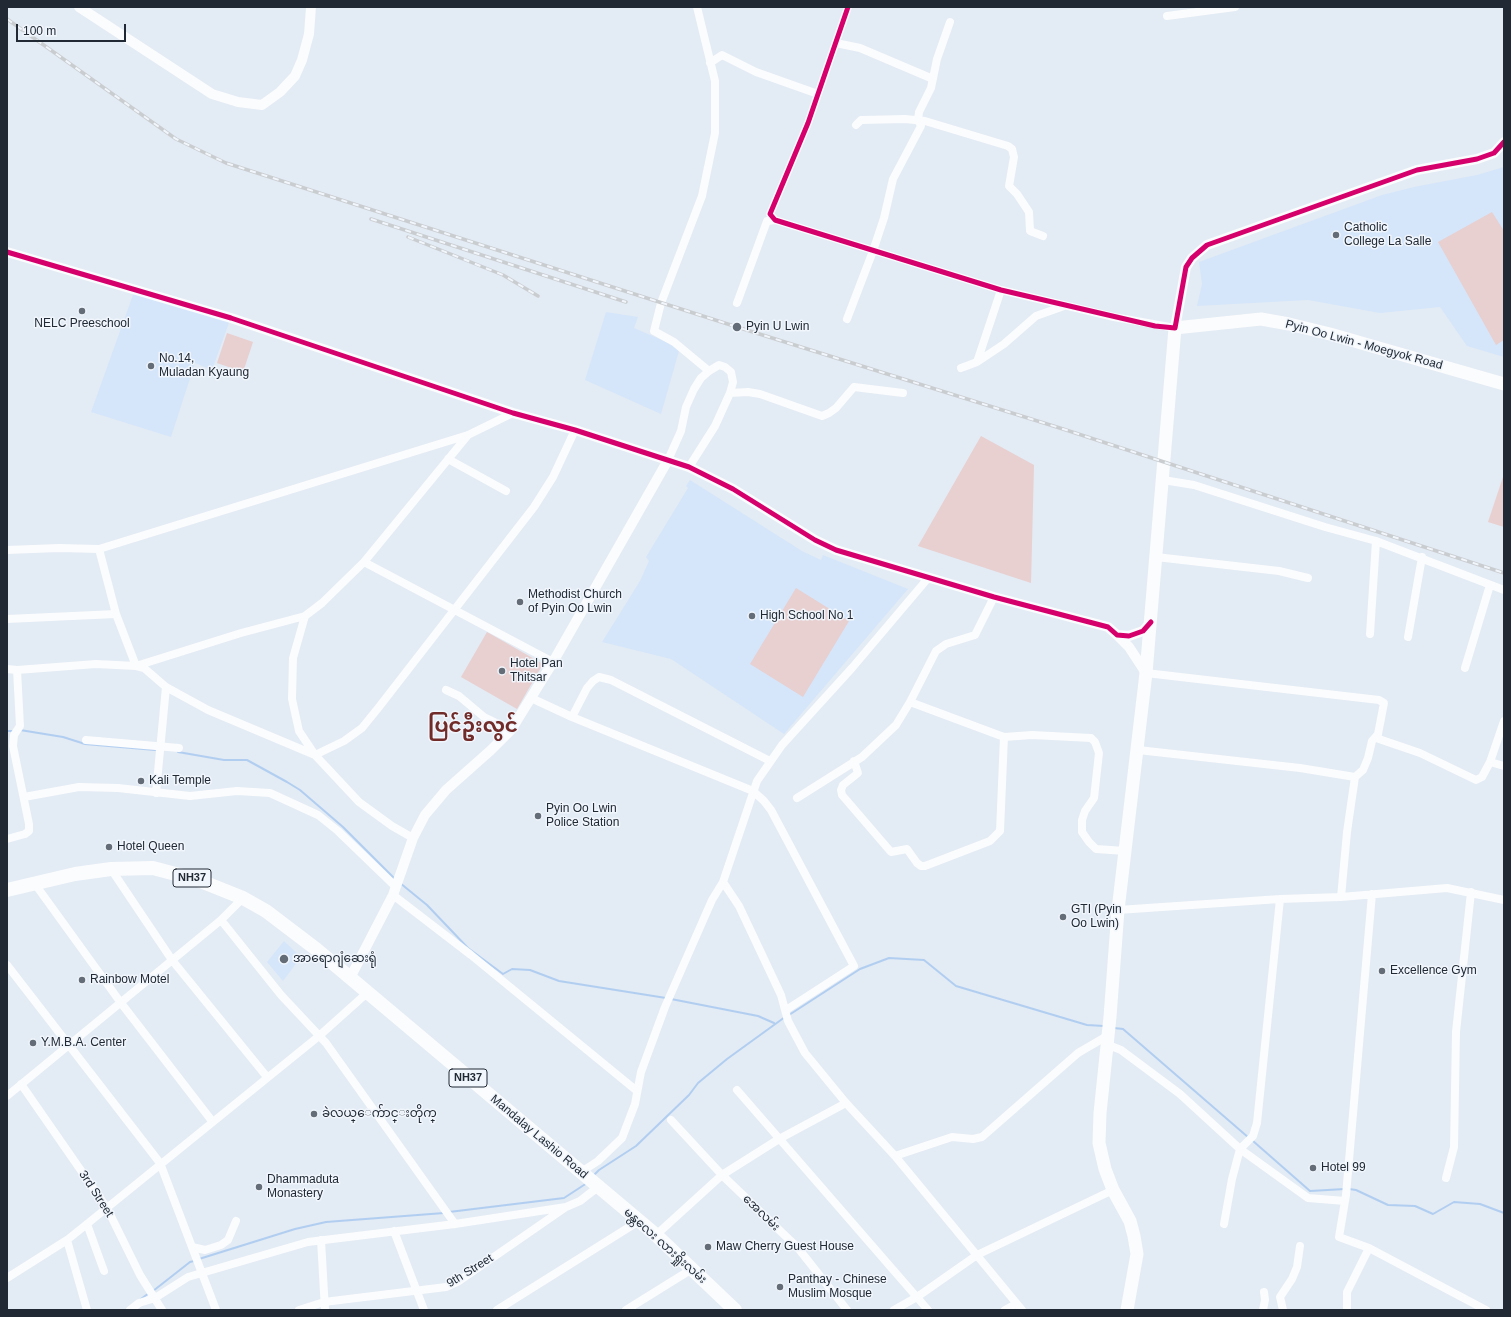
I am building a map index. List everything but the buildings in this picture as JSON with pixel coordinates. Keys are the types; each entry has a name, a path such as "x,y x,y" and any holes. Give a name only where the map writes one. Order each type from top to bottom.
{"highway":[{"name":"Mandalay Lashio Road","path":"7,890 75,874 111,869 153,868 198,880 243,898 266,912 316,949 590,1179"},
{"name":"မန္တလေး လားရှိုးလမ်း","path":"590,1179 656,1234 735,1310"}],"main road":[{"name":"Pyin Oo Lwin - Moegyok Road","path":"1175,328 1261,319 1290,324 1330,334 1504,384"},
{"path":"1127,1310 1137,1254 1130,1221 1113,1190 1105,1168 1099,1143 1100,1113 1118,910 1138,750 1151,622 1175,328"}],"street":[{"path":"79,7 212,94 238,102 262,105 280,92 296,76 309,34 311,7"},
{"path":"697,7 715,81 715,133 702,196 661,303 654,331 674,342 709,371"},
{"path":"775,220 770,214 818,94 848,7"},
{"path":"1168,16 1235,7"},
{"path":"847,319 884,218 893,179 921,126 918,120 919,112 933,79 939,52 950,22"},
{"path":"836,43 860,48 933,79"},
{"path":"710,63 722,55 756,72 818,94"},
{"path":"856,126 861,120 918,120 997,142 1012,149 1014,168 1009,186 1017,194 1029,212 1030,231 1043,236"},
{"path":"737,303 767,221 775,220 1001,290 1064,306 1175,328 1186,267 1192,258 1207,245 1418,170 1477,159 1494,153 1504,142"},
{"path":"7,252 231,318 513,413 575,430 689,467 733,488 815,540 836,550 994,597 1108,627 1129,647 1146,673 1379,700 1384,703 1376,738 1372,741 1368,758 1362,770 1355,777 1346,832 1341,897"},
{"path":"977,362 1001,290"},
{"path":"961,368 977,362 1004,344 1036,316 1064,306"},
{"path":"350,978 397,886 413,838 432,805 510,730 531,698 668,460 681,431 686,407 694,389 701,378 719,365 725,367 731,372 733,382 730,393 715,426 689,467"},
{"path":"730,393 748,392 760,394 822,416 829,414 836,408 854,387 903,393"},
{"path":"7,550 59,548 99,549 468,435 513,413"},
{"path":"7,669 17,670 96,664 136,666 144,668 166,687 208,710 315,755 344,741 362,728 456,610 534,507 553,477 575,430"},
{"path":"136,666 241,633 305,616 322,603 364,562 468,435"},
{"path":"448,459 506,491"},
{"path":"1163,480 1194,485 1325,527 1376,541 1422,557 1504,590"},
{"path":"1370,634 1376,541"},
{"path":"99,549 116,614 136,666"},
{"path":"1156,557 1279,572 1308,578"},
{"path":"1408,637 1422,557"},
{"path":"364,562 553,662"},
{"name":"9th Street","path":"299,1310 442,1288 459,1281 566,1207 580,1201 598,1161 619,1142 635,1104 641,1072 668,998 712,900 723,882 757,781 782,744 852,668 929,577"},
{"path":"1465,668 1490,585"},
{"path":"796,798 868,752 896,725 910,702 936,651 946,644 975,635 994,597"},
{"path":"7,619 116,614"},
{"path":"305,616 293,658 292,699 299,731 315,755 359,802 392,826 413,838"},
{"path":"1117,635 1129,636 1143,631 1151,622"},
{"path":"7,839 25,834 29,831 24,796 13,746 14,735 20,726 17,670"},
{"path":"572,717 588,688 593,681 599,677 610,680 770,761"},
{"path":"156,793 166,687"},
{"path":"446,690 459,696 484,717 510,730"},
{"path":"531,698 572,717 753,791 771,810 854,966 786,1011"},
{"path":"910,702 1004,738 1032,734 1091,738 1095,742 1099,753 1094,798 1085,811 1082,820 1082,832 1096,849 1125,851"},
{"path":"1376,738 1420,752 1476,780 1482,777 1490,762 1504,721"},
{"path":"854,761 858,773 843,786 841,790 842,795 892,852 907,849 921,866 925,866 990,841 1000,831 1004,738"},
{"path":"86,740 179,748"},
{"path":"1138,750 1300,768 1355,777"},
{"path":"1490,762 1504,766"},
{"path":"24,796 79,787 118,788 190,796 237,791 270,793 318,815 338,830 471,955 637,1090"},
{"path":"111,869 124,891 172,960 267,1077"},
{"path":"723,882 739,906 781,995 788,1021 805,1054 846,1103 895,1156 1022,1310"},
{"path":"35,884 121,1003 212,1121"},
{"path":"1118,910 1280,899 1341,897 1447,888 1504,900"},
{"path":"1446,1178 1454,1148 1456,1032 1471,892"},
{"path":"1372,894 1346,1198 1339,1237 1369,1248 1486,1310"},
{"path":"7,1096 221,920 243,898"},
{"path":"1224,1224 1232,1179 1240,1149 1253,1136 1257,1123 1280,899"},
{"path":"221,920 280,994 326,1043 455,1224"},
{"path":"7,965 160,1163 216,1310"},
{"path":"7,1278 67,1240 160,1163 319,1036 367,993"},
{"path":"895,1156 952,1137 973,1139 982,1137 1078,1053 1107,1033 1121,1050 1180,1094 1240,1149 1308,1198 1346,1198"},
{"name":"3rd Street","path":"21,1084 107,1208 162,1310"},
{"path":"737,1090 928,1310"},
{"path":"656,1234 722,1175 779,1139 846,1103"},
{"name":"အေလမ်း","path":"671,1120 722,1175 798,1248 847,1310"},
{"path":"894,1310 917,1297 977,1255 1113,1190"},
{"path":"130,1310 152,1293 201,1270 308,1242 455,1224 566,1207"},
{"path":"193,1250 205,1250 221,1245 228,1240 236,1221"},
{"path":"497,1310 639,1221"},
{"path":"87,1224 104,1271"},
{"path":"394,1231 424,1310"},
{"path":"67,1240 87,1310"},
{"path":"321,1240 325,1306"},
{"path":"1283,1310 1280,1297 1292,1279 1297,1267 1300,1246"},
{"path":"1347,1310 1347,1292 1369,1248"},
{"path":"626,1310 692,1269"},
{"path":"1263,1310 1265,1300 1264,1292"},
{"path":"1005,1310 1016,1304"}],"shaded area":[{"path":"1504,167 1504,357 1467,346 1440,307 1380,313 1308,300 1197,306 1202,284 1199,262 1382,195 1414,187 1477,175"},
{"path":"1492,212 1504,231 1504,340 1496,345 1438,242"},
{"name":"No.14, Muladan Kyaung","path":"134,292 230,320 212,370 195,363 171,437 91,412"},
{"path":"606,312 638,317 634,328 676,346 679,351 661,414 585,380"},
{"path":"227,333 253,342 243,372 217,363"},
{"path":"981,436 1034,465 1031,583 918,546"},
{"path":"1504,474 1504,527 1488,522"},
{"name":"High School No 1","path":"690,480 802,551 821,560 823,555 908,589 784,734 671,659 602,642 640,581 649,561 646,557 688,488 686,486"},
{"path":"796,588 849,621 803,697 750,664"},
{"name":"Hotel Pan Thitsar","path":"487,632 543,664 517,709 461,677"},
{"name":"အာရောဂျံဆေးရုံ","path":"284,941 301,957 283,981 267,962"}],"waterway":[{"path":"20,730 63,737 85,744 155,750"},
{"path":"7,731 13,731"},
{"path":"178,752 224,760 247,760 287,782 300,790 343,827 395,879"},
{"path":"400,883 427,905 468,948 503,974 512,969 530,970 559,981 666,998"},
{"path":"789,1015 860,969 889,958 924,960 956,986 1087,1025 1104,1026"},
{"path":"671,999 758,1016 774,1023"},
{"path":"594,1175 599,1170 636,1146 689,1095 698,1083 727,1059 785,1017"},
{"path":"1114,1028 1123,1029 1249,1138"},
{"path":"1253,1141 1310,1191 1345,1189"},
{"path":"449,1212 564,1198 587,1183"},
{"path":"1349,1189 1356,1190 1388,1205 1415,1206 1433,1214 1454,1202 1480,1204 1504,1213"},
{"path":"199,1259 295,1229 326,1222 444,1213"},
{"path":"153,1291 190,1262 194,1261"},
{"path":"141,1299 149,1293"}],"railway":[{"path":"7,19 176,139 226,163 737,327 1063,429 1504,573"},
{"path":"371,219 626,302"},
{"path":"408,237 503,275 538,296"}],"cycle path":[{"path":"848,7 808,123 770,214 775,220 1001,290 1155,326 1175,328 1186,267 1192,258 1207,245 1417,170 1477,159 1494,153 1504,142"},
{"path":"7,252 231,318 513,413 575,430 689,467 733,489 815,540 836,550 994,597 1108,627 1117,635 1129,636 1143,631 1151,622"}],"place":[{"name":"Catholic College La Salle","path":"1336,235"},
{"name":"NELC Preeschool","path":"82,311"},
{"name":"Pyin U Lwin","path":"737,327"},
{"name":"No.14, Muladan Kyaung","path":"151,366"},
{"name":"Methodist Church of Pyin Oo Lwin","path":"520,602"},
{"name":"High School No 1","path":"752,616"},
{"name":"Hotel Pan Thitsar","path":"502,671"},
{"name":"Kali Temple","path":"141,781"},
{"name":"Pyin Oo Lwin Police Station","path":"538,816"},
{"name":"Hotel Queen","path":"109,847"},
{"name":"GTI (Pyin Oo Lwin)","path":"1063,917"},
{"name":"အာရောဂျံဆေးရုံ","path":"284,959"},
{"name":"Excellence Gym","path":"1382,971"},
{"name":"Rainbow Motel","path":"82,980"},
{"name":"Y.M.B.A. Center","path":"33,1043"},
{"name":"ခဲလယ္ေက်ာင္းတိုက္","path":"314,1114"},
{"name":"Hotel 99","path":"1313,1168"},
{"name":"Dhammaduta Monastery","path":"259,1187"},
{"name":"Maw Cherry Guest House","path":"708,1247"},
{"name":"Panthay - Chinese Muslim Mosque","path":"780,1287"}],"district":[{"name":"ပြင်ဦးလွင်","path":"473,726"}]}
